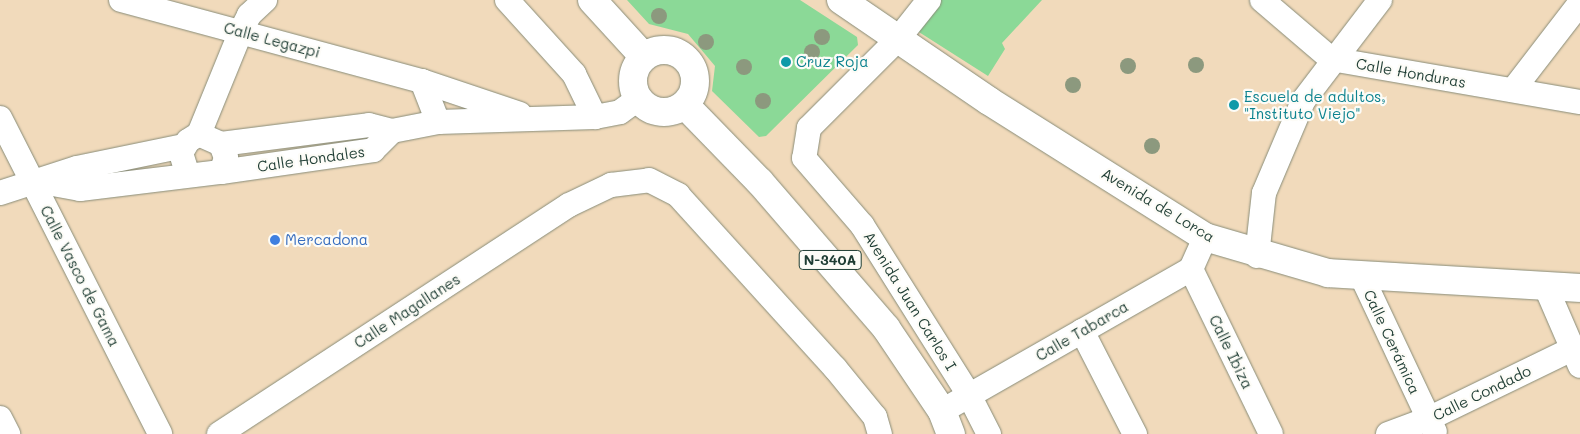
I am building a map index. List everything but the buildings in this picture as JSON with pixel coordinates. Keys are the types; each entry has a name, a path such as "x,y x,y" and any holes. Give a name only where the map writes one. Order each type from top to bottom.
{"street":[{"name":"Calle Legazpi","path":"121,0 422,81 534,119"},
{"path":"187,174 180,160 249,15 265,0"},
{"path":"508,0 574,74 595,117"},
{"path":"592,0 644,57"},
{"name":"Avenida de Lorca","path":"841,0 898,40 1205,237 1258,256 1362,277 1580,288"},
{"path":"898,40 929,0"},
{"path":"1262,0 1331,59"},
{"path":"1258,256 1264,193 1303,101 1331,59 1380,0"},
{"path":"1513,90 1580,4"},
{"name":"Avenida Juan Carlos I","path":"898,40 810,128 804,158 862,225 970,395 989,434"},
{"path":"664,50 687,61 694,86 685,104 660,112 638,99 632,81 644,57 664,50"},
{"name":"Calle Honduras","path":"1331,59 1580,102"},
{"path":"422,81 438,122"},
{"name":"Calle Legazpi","path":"438,122 595,117 620,112 638,99"},
{"name":"N-340A","path":"685,104 835,266 886,328 947,422"},
{"name":"Calle Vasco de Gama","path":"0,118 160,434"},
{"name":"Calle Hondales","path":"221,144 369,126 392,131 438,122"},
{"name":"Calle Hondales","path":"31,180 80,189 187,174 221,172 373,150 392,131"},
{"path":"0,193 31,180 191,140 221,144 226,158 221,172"},
{"name":"Calle Magallanes","path":"219,434 596,190 649,180 678,195 835,368 875,417 880,434"},
{"path":"1191,269 1205,237"},
{"name":"Calle Tabarca","path":"947,422 970,395 1191,269"},
{"name":"Calle Ibiza","path":"1191,269 1271,434"},
{"name":"Calle Cerámica","path":"1362,277 1432,427"},
{"path":"1545,285 1577,357"},
{"path":"1082,331 1135,434"},
{"name":"Calle Condado","path":"1388,434 1432,427 1577,357"},
{"path":"0,418 8,434"}],"green space":[{"path":"627,0 800,0 857,37 858,45 766,136 759,137 712,91 715,66 688,34 649,24"},
{"path":"937,0 1042,0 1002,43 1005,49 988,76 911,27"}],"place":[{"name":"Cruz Roja","path":"786,62"},
{"name":"Escuela de adultos, \"Instituto Viejo\"","path":"1234,105"},
{"name":"Mercadona","path":"275,240"}]}
